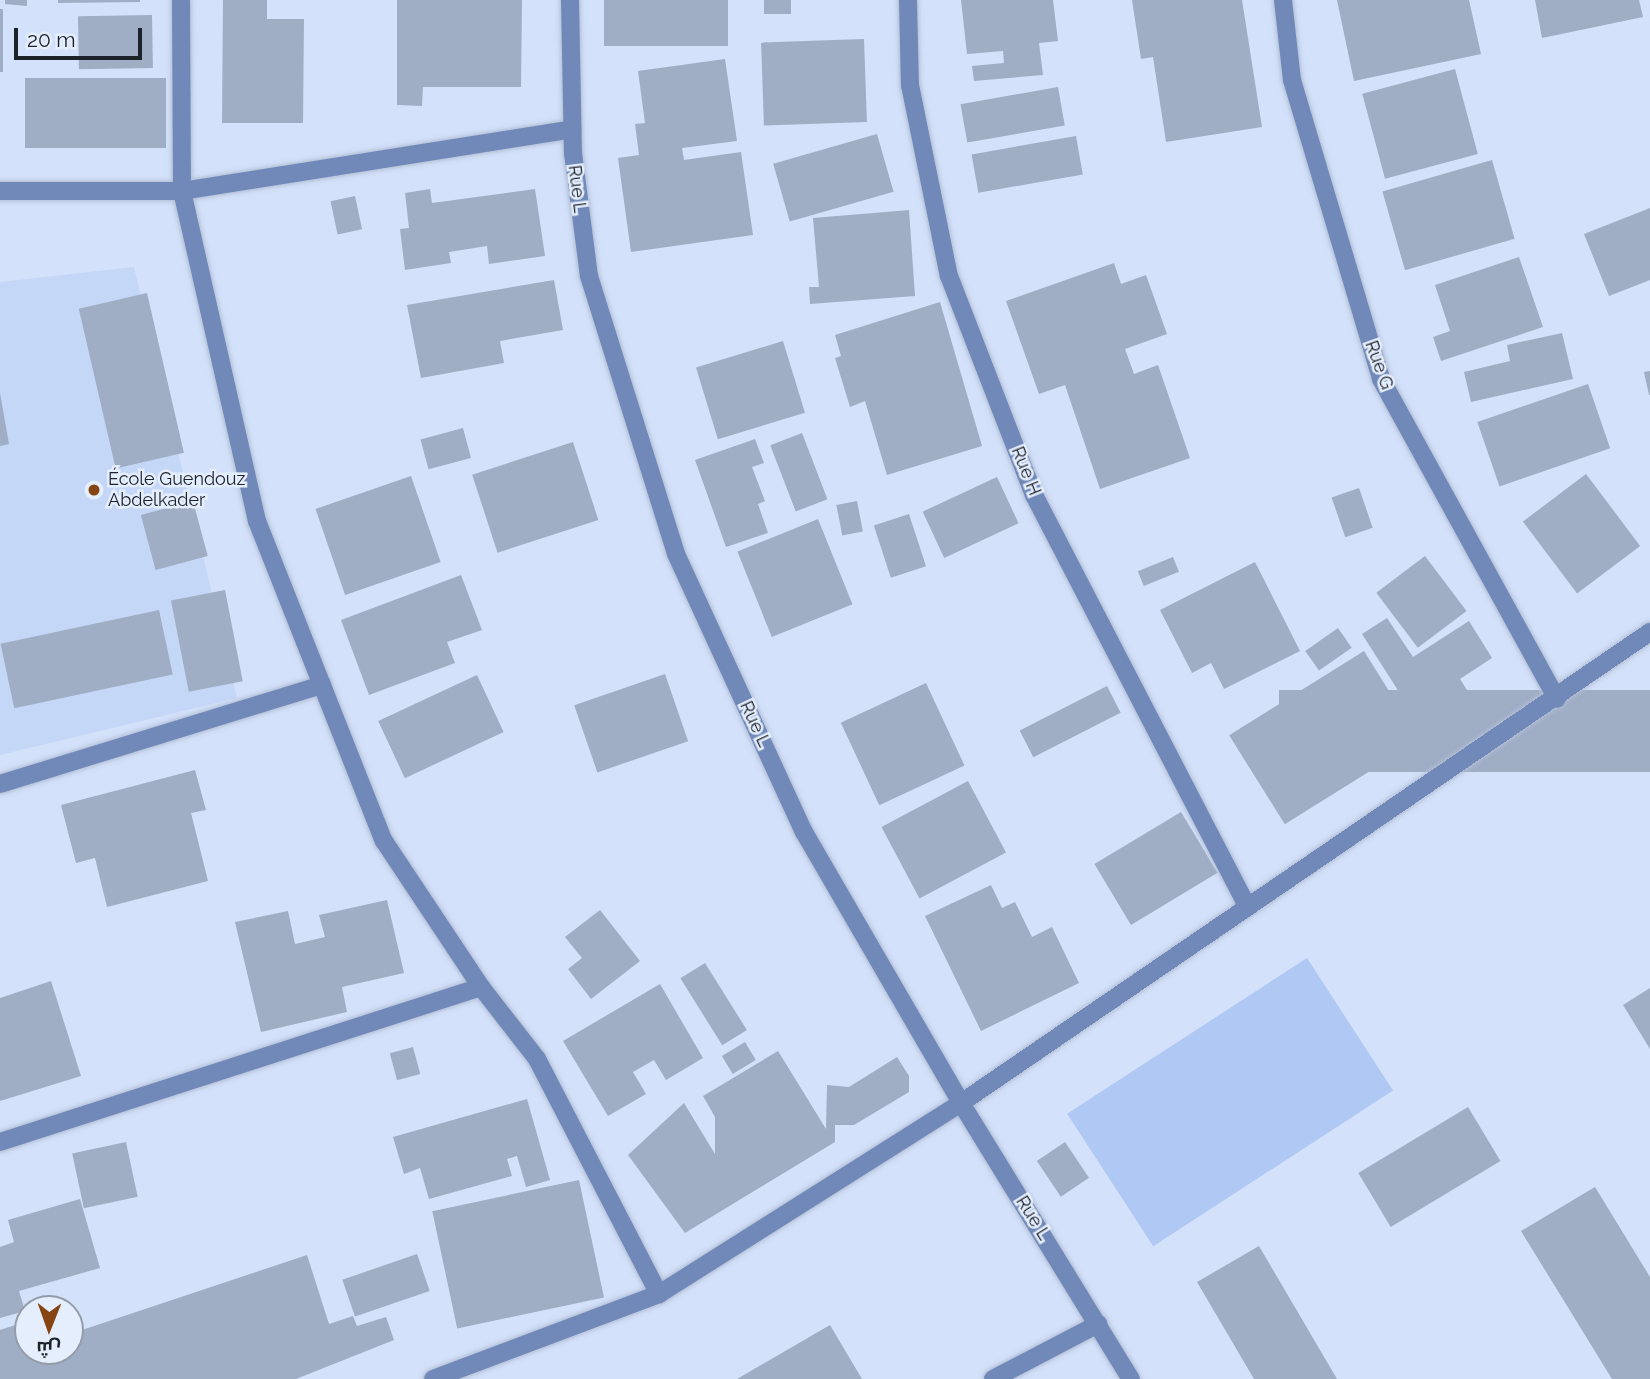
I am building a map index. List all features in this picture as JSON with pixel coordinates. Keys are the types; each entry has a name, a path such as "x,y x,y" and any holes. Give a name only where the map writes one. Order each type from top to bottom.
{"street":[{"path":"181,0 182,191 257,521 384,841 481,988 537,1059 659,1294"},
{"name":"Rue L","path":"570,0 572,129 589,276 676,554 804,832 961,1103 1131,1379"},
{"name":"Rue H","path":"908,0 910,85 950,276 1034,495 1248,908"},
{"name":"Rue G","path":"1283,0 1292,80 1381,379 1557,699"},
{"path":"0,191 182,191 572,129"},
{"path":"433,1379 473,1373 659,1294 961,1103 1557,699 1650,632"},
{"path":"0,784 322,685"},
{"path":"0,1142 481,988"},
{"path":"993,1379 1098,1324"}],"shaded area":[{"name":"École Guendouz Abdelkader","path":"134,267 237,698 0,755 0,282"},
{"path":"1307,958 1393,1091 1153,1246 1067,1114"}],"building":[{"path":"5,0 27,0 27,6 5,4"},
{"path":"58,0 140,0 140,2 58,3"},
{"path":"223,0 267,0 267,19 304,19 303,123 222,123"},
{"path":"397,0 522,0 521,87 423,87 422,106 397,105"},
{"path":"604,0 728,0 728,46 604,46"},
{"path":"764,0 791,0 791,14 764,14"},
{"path":"961,0 1053,0 1058,41 1039,43 1043,75 974,81 972,66 1004,63 1003,51 967,54"},
{"path":"1132,0 1242,0 1262,127 1166,142 1153,57 1141,59"},
{"path":"1337,0 1469,0 1481,54 1354,81"},
{"path":"1535,0 1639,0 1643,17 1542,38"},
{"path":"0,9 3,9 3,72 0,72"},
{"path":"152,15 153,68 79,69 78,16"},
{"path":"864,39 867,122 764,126 761,43"},
{"path":"725,59 737,141 682,148 684,160 741,152 753,235 631,252 618,158 639,155 635,124 645,123 638,71"},
{"path":"1455,69 1478,154 1385,179 1362,94"},
{"path":"25,78 166,78 166,148 25,148"},
{"path":"1058,87 1065,125 967,143 961,104"},
{"path":"877,134 894,192 790,221 773,164"},
{"path":"1076,136 1083,174 978,193 972,154"},
{"path":"1492,160 1515,239 1405,270 1382,191"},
{"path":"430,189 432,203 535,189 545,256 489,264 487,246 449,252 451,263 405,270 400,229 409,228 405,193"},
{"path":"355,196 362,229 338,234 331,201"},
{"path":"1650,208 1650,280 1609,296 1584,234"},
{"path":"909,210 915,296 810,304 809,287 819,287 813,218"},
{"path":"1519,257 1543,327 1441,361 1433,337 1450,331 1435,285"},
{"path":"1114,263 1121,284 1146,275 1167,334 1125,349 1134,374 1158,365 1190,458 1100,489 1065,385 1039,394 1006,301"},
{"path":"554,280 563,330 500,341 504,363 421,378 407,305"},
{"path":"147,293 184,453 116,469 79,309"},
{"path":"940,302 982,446 887,475 865,401 850,407 835,358 841,356 835,335"},
{"path":"1562,333 1573,379 1471,402 1464,372 1510,361 1507,345"},
{"path":"783,341 805,413 718,439 696,368"},
{"path":"1650,371 1650,395 1649,395 1644,372"},
{"path":"1588,384 1610,448 1500,486 1477,422"},
{"path":"0,393 9,444 0,446"},
{"path":"463,428 471,458 429,469 420,439"},
{"path":"802,433 827,499 796,511 770,445"},
{"path":"755,439 764,463 752,467 765,501 758,504 768,533 726,547 695,460"},
{"path":"573,442 598,520 498,553 472,475"},
{"path":"1586,474 1640,546 1577,593 1523,522"},
{"path":"411,476 441,562 345,595 316,509"},
{"path":"997,477 1019,523 944,558 923,512"},
{"path":"1359,488 1373,528 1345,537 1332,497"},
{"path":"193,501 208,556 156,570 141,515"},
{"path":"857,501 863,531 842,535 836,505"},
{"path":"909,514 926,566 891,578 874,525"},
{"path":"818,519 852,604 772,637 737,552"},
{"path":"1425,556 1467,611 1418,648 1376,593"},
{"path":"1173,557 1179,572 1144,586 1138,571"},
{"path":"1255,562 1300,651 1224,689 1211,663 1192,673 1160,610"},
{"path":"461,575 482,630 447,642 455,663 369,695 341,620"},
{"path":"225,590 243,681 189,692 171,600"},
{"path":"159,610 173,675 14,708 1,644"},
{"path":"1387,618 1413,657 1469,621 1492,658 1460,679 1472,698 1422,728 1362,634"},
{"path":"1338,628 1352,648 1319,671 1305,651"},
{"path":"1364,651 1420,740 1285,824 1229,735"},
{"path":"665,674 688,741 597,772 574,705"},
{"path":"477,675 504,732 405,778 378,721"},
{"path":"926,683 964,765 879,805 841,723"},
{"path":"1107,686 1121,713 1033,757 1020,730"},
{"path":"1279,690 1650,690 1650,772 1279,772"},
{"path":"195,770 206,810 191,813 208,881 107,907 95,858 76,863 61,805"},
{"path":"968,781 1006,853 919,899 881,827"},
{"path":"1181,812 1218,873 1131,925 1094,864"},
{"path":"991,885 1002,908 1015,902 1032,937 1052,927 1079,983 981,1031 925,916"},
{"path":"387,900 404,973 342,987 347,1012 261,1032 235,922 288,911 295,944 325,937 319,915"},
{"path":"600,910 640,961 591,999 568,969 582,958 565,937"},
{"path":"705,963 747,1030 722,1045 680,978"},
{"path":"51,981 81,1076 0,1101 0,998"},
{"path":"660,984 703,1058 666,1080 654,1060 633,1072 646,1094 608,1116 563,1041"},
{"path":"1650,988 1650,1049 1623,1005"},
{"path":"745,1042 756,1060 733,1074 722,1056"},
{"path":"413,1047 420,1074 397,1080 390,1053"},
{"path":"778,1051 826,1129 827,1085 849,1087 897,1057 909,1076 909,1092 854,1125 835,1125 835,1142 685,1233 628,1155 684,1103 715,1154 715,1117 703,1096"},
{"path":"527,1099 550,1180 526,1187 517,1156 507,1159 512,1176 429,1199 420,1168 404,1174 393,1137"},
{"path":"1468,1107 1500,1161 1391,1227 1358,1173"},
{"path":"126,1142 138,1197 84,1208 72,1153"},
{"path":"1065,1142 1089,1178 1061,1197 1037,1161"},
{"path":"579,1180 604,1297 457,1329 432,1211"},
{"path":"1595,1187 1650,1277 1650,1379 1612,1379 1521,1231"},
{"path":"80,1199 100,1268 19,1291 20,1295 14,1295 14,1314 0,1318 0,1247 14,1242 8,1220"},
{"path":"1259,1246 1337,1379 1254,1379 1197,1282"},
{"path":"417,1254 430,1291 355,1317 342,1280"},
{"path":"307,1255 329,1324 353,1316 357,1326 386,1317 394,1340 296,1379 0,1379 0,1330 14,1326 14,1365 84,1365 84,1329"},
{"path":"830,1325 862,1379 737,1379"}],"place":[{"name":"École Guendouz Abdelkader","path":"94,490"}]}
